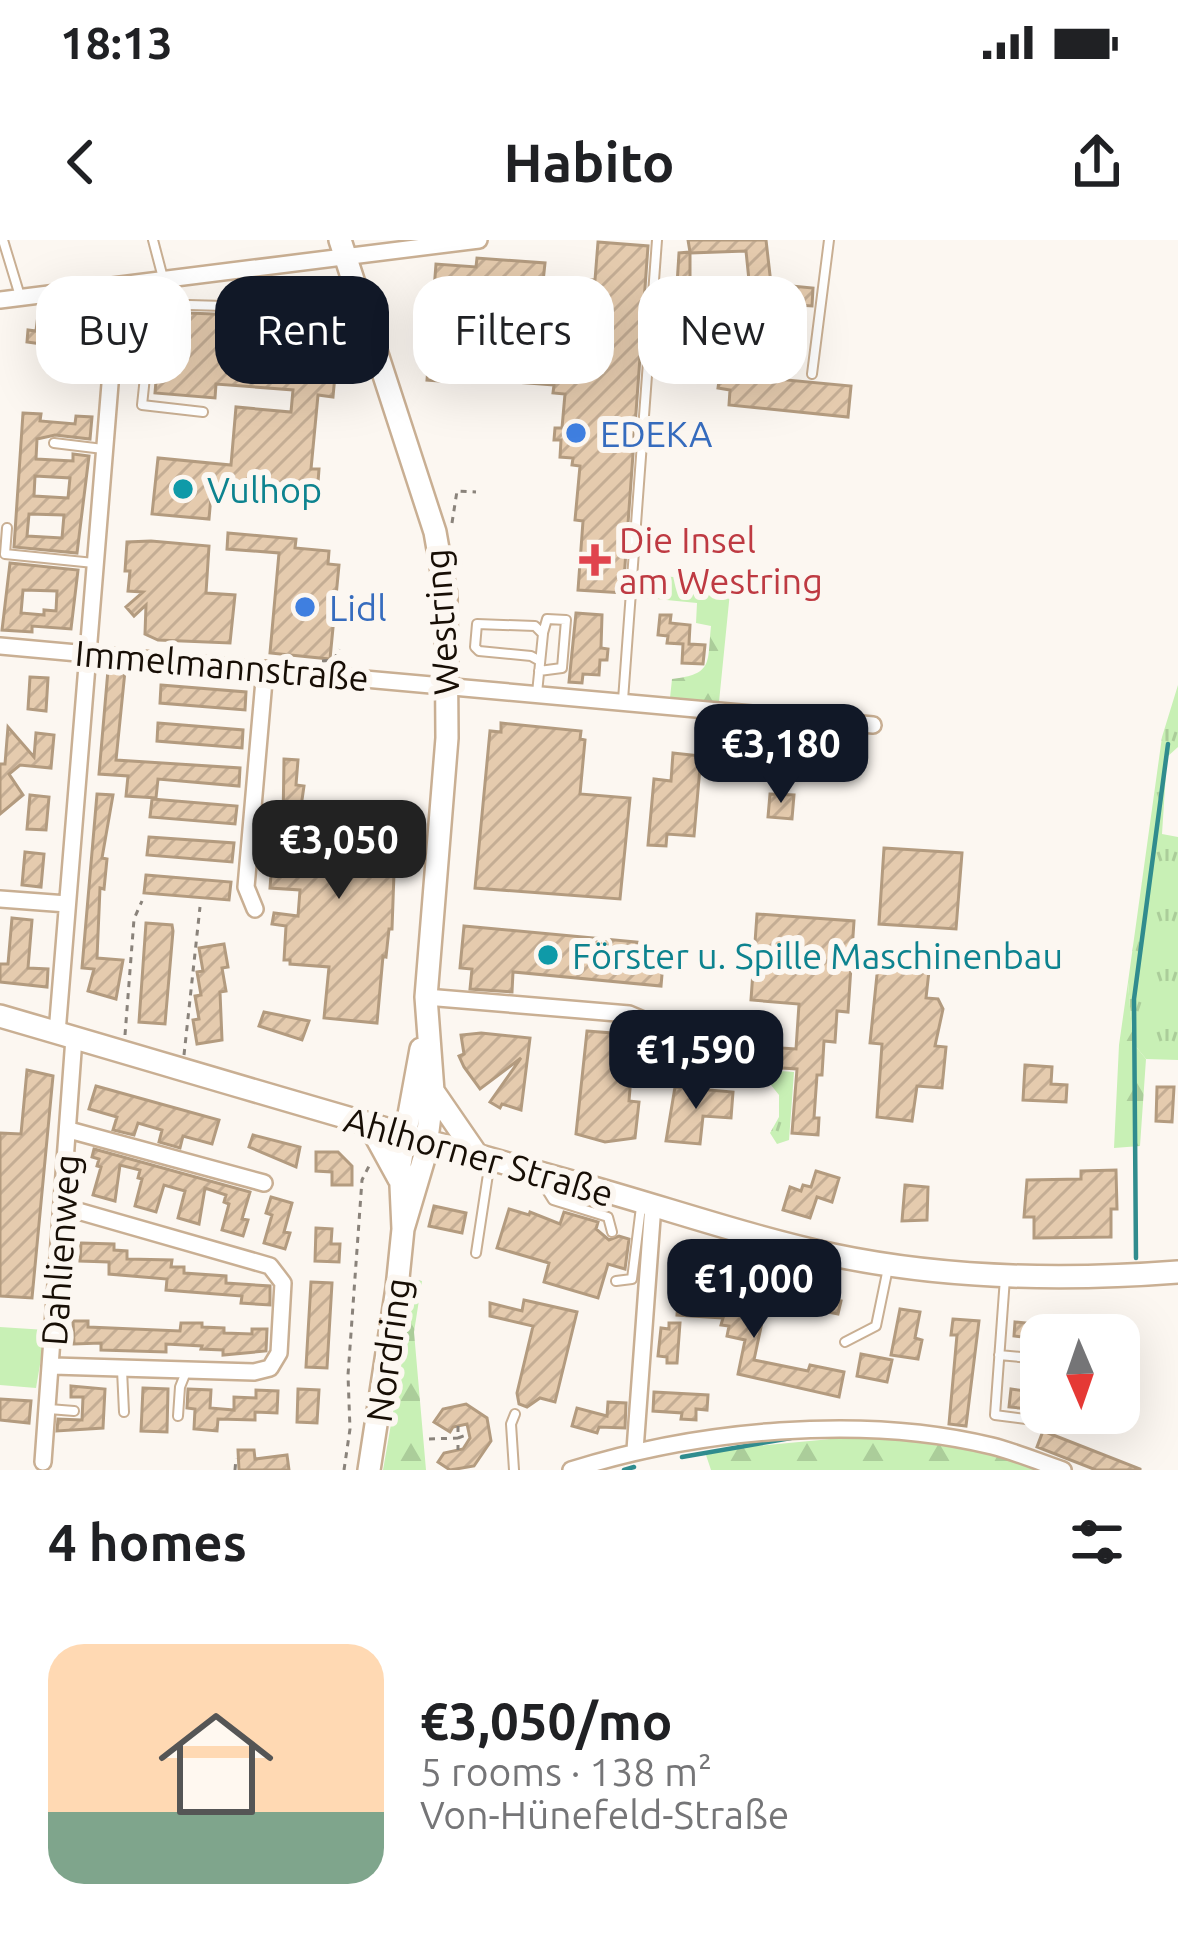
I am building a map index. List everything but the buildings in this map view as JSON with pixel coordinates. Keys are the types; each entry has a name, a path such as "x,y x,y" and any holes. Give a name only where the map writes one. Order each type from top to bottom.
{"main road":[{"name":"Westring","path":"343,249 435,532 446,595 449,687 416,1139"},
{"name":"Westring","path":"416,1139 433,1091 426,1008"},
{"name":"Ahlhorner Straße","path":"0,1016 790,1244 888,1265 1006,1276 1071,1279 1178,1272"},
{"path":"433,1091 484,1157"},
{"path":"370,1126 400,1179"},
{"name":"Nordring","path":"403,1228 400,1179 416,1139"},
{"name":"Nordring","path":"369,1470 416,1139"}],"street":[{"path":"183,276 343,249 391,260 479,240"},
{"path":"0,300 36,295"},
{"name":"Dahlienweg","path":"43,1462 68,1130 67,904 110,384"},
{"name":"Immelmannstraße","path":"0,646 874,725"},
{"path":"255,909 246,887 265,669"},
{"path":"0,899 67,904"},
{"path":"426,1008 629,1014 643,1020"},
{"path":"68,1130 264,1183"},
{"path":"635,1450 647,1204"},
{"path":"52,1366 254,1372 270,1368 279,1353 283,1283 271,1266 64,1207"},
{"path":"571,1470 635,1450 814,1431 872,1430 994,1446 1063,1470"}],"lane":[{"path":"3,240 20,297"},
{"path":"153,240 158,276"},
{"path":"623,701 657,240"},
{"path":"812,374 829,240"},
{"path":"144,384 142,405 203,412"},
{"path":"54,443 105,449"},
{"path":"7,528 5,554 95,563"},
{"path":"537,694 539,666 543,634 547,619 566,620 562,668 539,666 479,651 477,624 535,626 543,634"},
{"path":"476,1253 484,1157"},
{"path":"552,1177 548,1192 553,1200 608,1217 612,1232"},
{"path":"616,1281 632,1279 647,1204"},
{"path":"845,1342 876,1326 888,1265"},
{"path":"1006,1276 995,1414 1020,1418"},
{"path":"1000,1355 1020,1357"},
{"path":"122,1368 124,1412"},
{"path":"178,1416 187,1371"},
{"path":"47,1409 74,1411"},
{"path":"514,1470 511,1424 515,1414"}],"path":[{"path":"435,532 453,522 457,491 476,492"},
{"path":"322,659 334,660 339,649"},
{"path":"122,1052 133,933 142,901"},
{"path":"182,1068 200,907"},
{"path":"133,933 145,934"},
{"path":"132,955 143,956"},
{"path":"129,989 142,989"},
{"path":"128,1010 140,1011"},
{"path":"344,1470 362,1180 370,1162 382,1152"},
{"path":"458,1426 458,1450"},
{"path":"429,1439 470,1434"},
{"path":"235,1470 236,1458"}],"green space":[{"path":"639,574 731,582 719,702 670,698 672,679 695,674 706,664 711,626 696,623 697,603 636,597"},
{"path":"1178,685 1178,747 1167,757 1162,834 1178,837 1178,1060 1146,1059 1133,1043 1128,982 1162,737"},
{"path":"1128,982 1133,1043 1146,1059 1140,1146 1114,1148 1119,1045"},
{"path":"767,1070 794,1072 789,1140 777,1144 770,1133 779,1117 779,1095 767,1080"},
{"path":"416,1280 422,1281 414,1332 426,1470 383,1470"},
{"path":"0,1327 46,1330 36,1388 0,1385"},
{"path":"873,1435 1001,1452 1049,1470 711,1470 706,1455 714,1450"}],"waterway":[{"path":"1136,1258 1134,999 1168,744"},
{"path":"682,1457 791,1438"},
{"path":"624,1470 634,1467"}],"place":[{"name":"EDEKA","path":"576,433"},
{"name":"Vulhop","path":"183,489"},
{"name":"Die Insel am Westring","path":"595,560"},
{"name":"Lidl","path":"305,607"},
{"name":"Förster u. Spille Maschinenbau","path":"548,955"}]}
